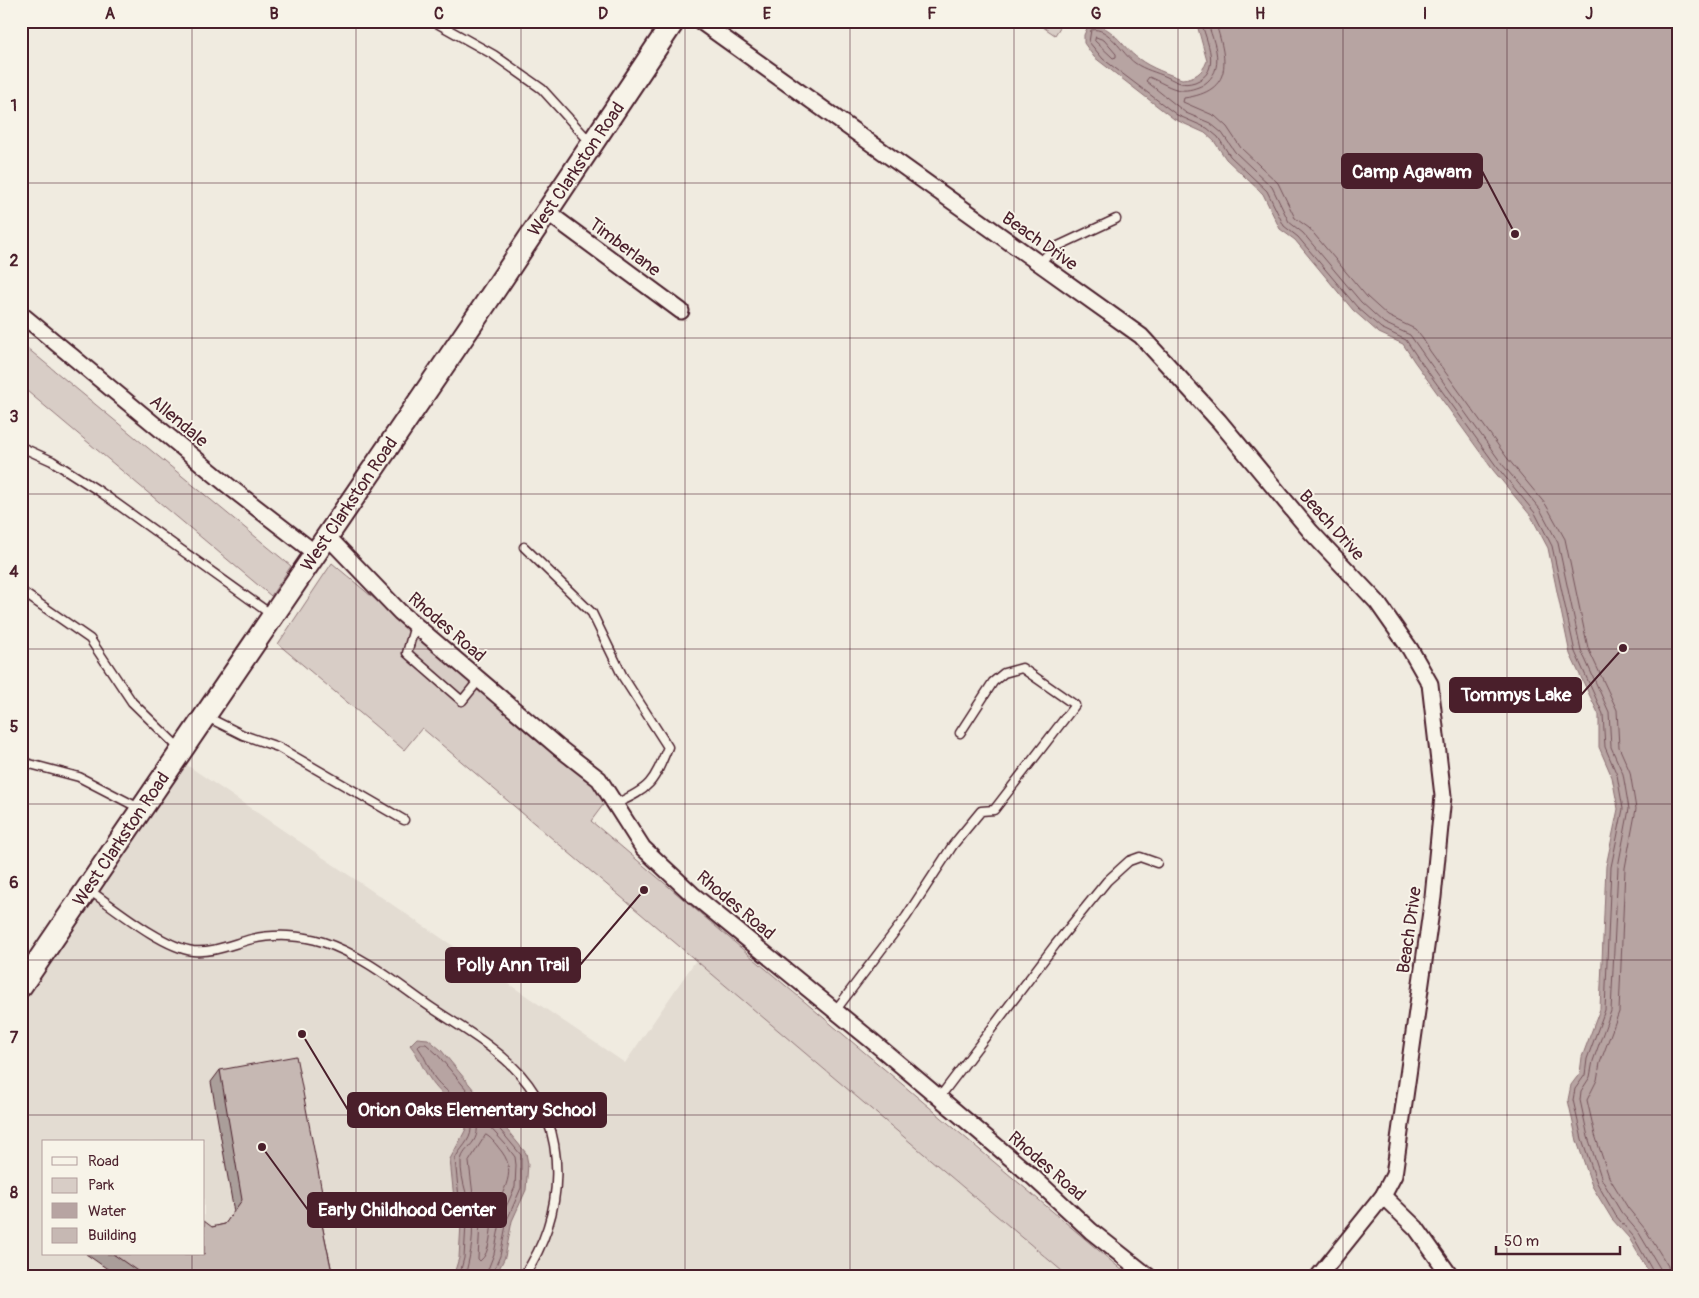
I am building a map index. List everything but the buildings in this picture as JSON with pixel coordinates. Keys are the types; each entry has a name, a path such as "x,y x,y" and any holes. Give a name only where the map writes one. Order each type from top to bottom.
{"main road":[{"name":"West Clarkston Road","path":"21,986 547,212 674,21"}],"street":[{"name":"Beach Drive","path":"700,21 1141,336 1219,421 1312,532 1377,602 1410,649 1430,684 1443,796 1433,897 1394,1175 1383,1196"},
{"name":"Timberlane","path":"547,212 681,311"},
{"name":"Allendale","path":"21,314 231,488 315,553"},
{"name":"Rhodes Road","path":"327,536 414,625 558,748 599,779 643,848 692,894 939,1098 1034,1178 1091,1231 1149,1277"},
{"path":"1318,1277 1383,1196 1416,1228 1451,1277"}],"lane":[{"path":"433,21 494,55 542,89 592,145"},
{"path":"1039,263 1056,247 1116,219"},
{"path":"21,447 52,461 99,491 272,616"},
{"path":"524,547 592,613 623,677 668,747 654,780 632,796 614,804"},
{"path":"21,591 90,639 132,702 181,750"},
{"path":"414,625 407,653 441,683 462,700 479,680"},
{"path":"835,1011 906,916 953,845 981,811 994,810 1075,705 1022,668 1004,673 994,682 960,733"},
{"path":"205,716 243,735 278,747 404,820"},
{"path":"21,760 79,777 141,809"},
{"path":"939,1098 1027,981 1107,881 1128,861 1140,857 1157,863"},
{"path":"87,889 161,939 185,949 204,951 254,939 274,937 300,938 332,946 374,968 506,1061 528,1085 544,1112 553,1138 557,1169 556,1197 551,1222 542,1246 523,1277"}],"shaded area":[{"path":"184,763 625,1063 696,960 1069,1277 21,1277 21,1005"}],"green space":[{"path":"1034,21 1064,21 1055,35"},
{"path":"21,343 291,566 271,596 21,386"},
{"path":"332,563 609,797 591,821 1130,1277 1069,1277 422,728 404,750 278,644"}],"water":[{"path":"1196,21 1678,21 1678,1277 1654,1277 1650,1274 1629,1238 1612,1219 1592,1186 1577,1141 1568,1100 1571,1085 1580,1073 1582,1057 1600,1009 1606,866 1618,809 1612,777 1599,747 1599,715 1570,654 1548,548 1531,516 1493,470 1403,344 1379,333 1353,310 1295,240 1280,229 1263,194 1226,159 1214,141 1205,133 1174,119 1094,57 1084,43 1084,35 1089,24 1097,25 1111,32 1144,62 1182,79 1194,76 1200,72 1207,61"},
{"path":"417,1038 428,1039 441,1050 526,1153 528,1164 526,1190 512,1221 505,1257 495,1277 453,1277 459,1258 461,1223 454,1199 450,1159 466,1129 464,1121 456,1108 435,1086 410,1045"}],"place":[{"name":"Camp Agawam","path":"1515,234"},
{"name":"Tommys Lake","path":"1623,648"},
{"name":"Polly Ann Trail","path":"644,890"},
{"name":"Orion Oaks Elementary School","path":"302,1034"},
{"name":"Early Childhood Center","path":"262,1147"}]}
